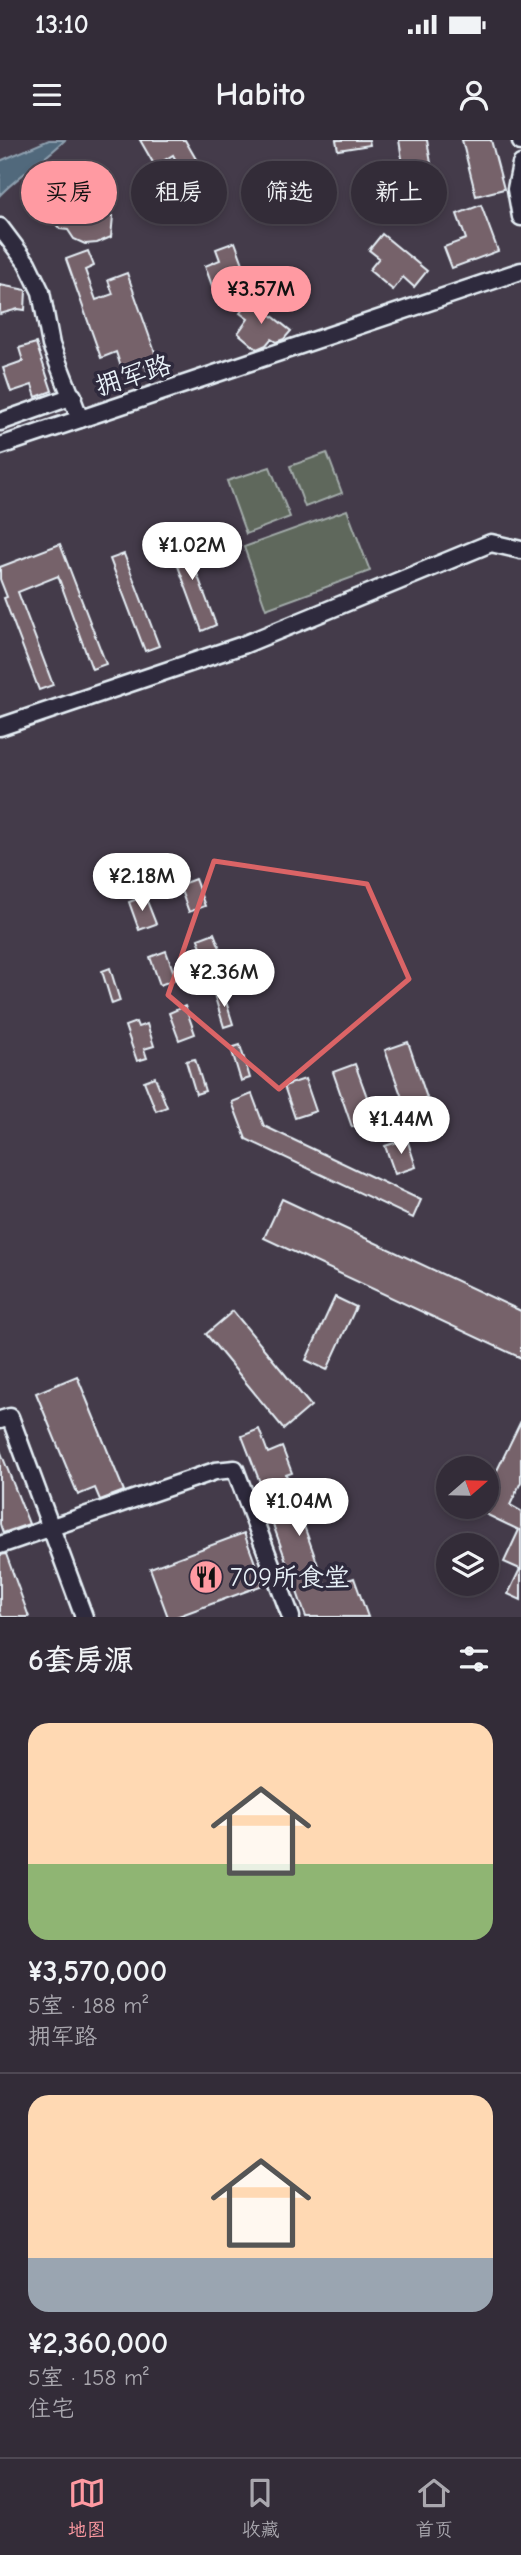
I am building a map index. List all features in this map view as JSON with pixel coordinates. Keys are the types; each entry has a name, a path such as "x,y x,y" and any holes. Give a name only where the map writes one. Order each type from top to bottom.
{"street":[{"path":"521,164 516,189 521,217"},
{"path":"0,227 27,263 41,292 51,345 80,419"},
{"name":"拥军路","path":"0,446 521,271"},
{"path":"0,422 73,396"},
{"path":"0,727 243,645 491,543 521,550"},
{"path":"0,1420 10,1417 84,1617"},
{"path":"0,1545 215,1471 235,1469 291,1617"}],"highlighted area":[{"path":"214,861 367,884 409,979 279,1089 168,995"}],"shaded area":[{"path":"327,453 342,493 305,507 290,466"},
{"path":"270,467 290,517 246,534 227,481"},
{"path":"347,510 370,571 266,609 244,547"}],"water":[{"path":"49,140 65,140 40,161 21,161 21,176 0,195 0,161"}],"building":[{"path":"140,140 185,140 197,161 176,161 173,155 163,161 152,161"},
{"path":"336,140 369,140 370,145 338,150"},
{"path":"399,140 427,140 431,161 402,161"},
{"path":"462,140 491,140 504,189 476,196"},
{"path":"481,205 498,251 452,268 444,247 466,239 457,214"},
{"path":"56,224 112,224 111,237 97,243 85,244 74,239 68,230 60,229"},
{"path":"382,234 427,271 414,287 403,277 393,290 369,270 379,258 369,250"},
{"path":"235,242 253,291 235,298 232,288 215,294 205,266 220,260 216,249"},
{"path":"88,251 94,266 85,270 96,300 113,294 108,280 127,273 163,375 150,379 145,365 123,373 116,352 101,358 66,259"},
{"path":"0,285 26,290 25,310 0,314"},
{"path":"251,299 291,331 284,339 276,342 271,339 257,349 238,333 248,319 240,313"},
{"path":"36,343 52,391 36,397 32,385 11,392 3,368 23,361 19,348"},
{"path":"182,533 216,625 202,631 168,539"},
{"path":"60,544 106,664 92,669 58,576 18,592 53,685 39,690 4,598 7,597 0,579 0,567"},
{"path":"124,554 159,646 145,651 110,559"},
{"path":"195,879 205,906 189,912 179,885"},
{"path":"145,896 156,924 139,930 129,902"},
{"path":"214,933 225,961 209,967 198,939"},
{"path":"166,951 176,979 160,985 150,957"},
{"path":"110,968 120,1001 112,1004 102,971"},
{"path":"223,992 233,1024 224,1027 214,994"},
{"path":"185,1006 195,1034 179,1040 169,1013"},
{"path":"136,1022 138,1027 147,1024 154,1046 144,1049 147,1058 137,1061 125,1026"},
{"path":"408,1042 427,1098 405,1106 385,1050"},
{"path":"240,1045 250,1078 241,1081 231,1048"},
{"path":"195,1059 205,1091 196,1094 186,1061"},
{"path":"355,1064 375,1119 352,1127 333,1072"},
{"path":"155,1077 167,1107 156,1111 144,1081"},
{"path":"305,1079 316,1111 295,1118 284,1086"},
{"path":"252,1094 264,1126 421,1200 413,1218 246,1139 232,1102"},
{"path":"412,1105 421,1130 398,1138 390,1113"},
{"path":"407,1139 416,1167 395,1174 385,1146"},
{"path":"282,1199 521,1311 521,1358 264,1238"},
{"path":"335,1297 356,1307 327,1370 306,1360"},
{"path":"233,1311 311,1406 284,1429 206,1334"},
{"path":"77,1376 124,1491 100,1500 95,1488 78,1495 36,1393"},
{"path":"521,1421 521,1482 510,1505 521,1511 521,1600 508,1594 520,1569 504,1562 519,1530 496,1519 499,1519 499,1466"},
{"path":"259,1429 268,1453 282,1447 292,1473 286,1475 326,1588 354,1578 368,1617 306,1617 242,1436"},
{"path":"0,1450 29,1524 3,1533 0,1524"},
{"name":"709所食堂","path":"244,1533 263,1585 176,1617 168,1617 150,1568"},
{"path":"6,1554 29,1617 2,1617 0,1613 0,1555"}],"place":[{"name":"709所食堂","path":"206,1577"}]}
